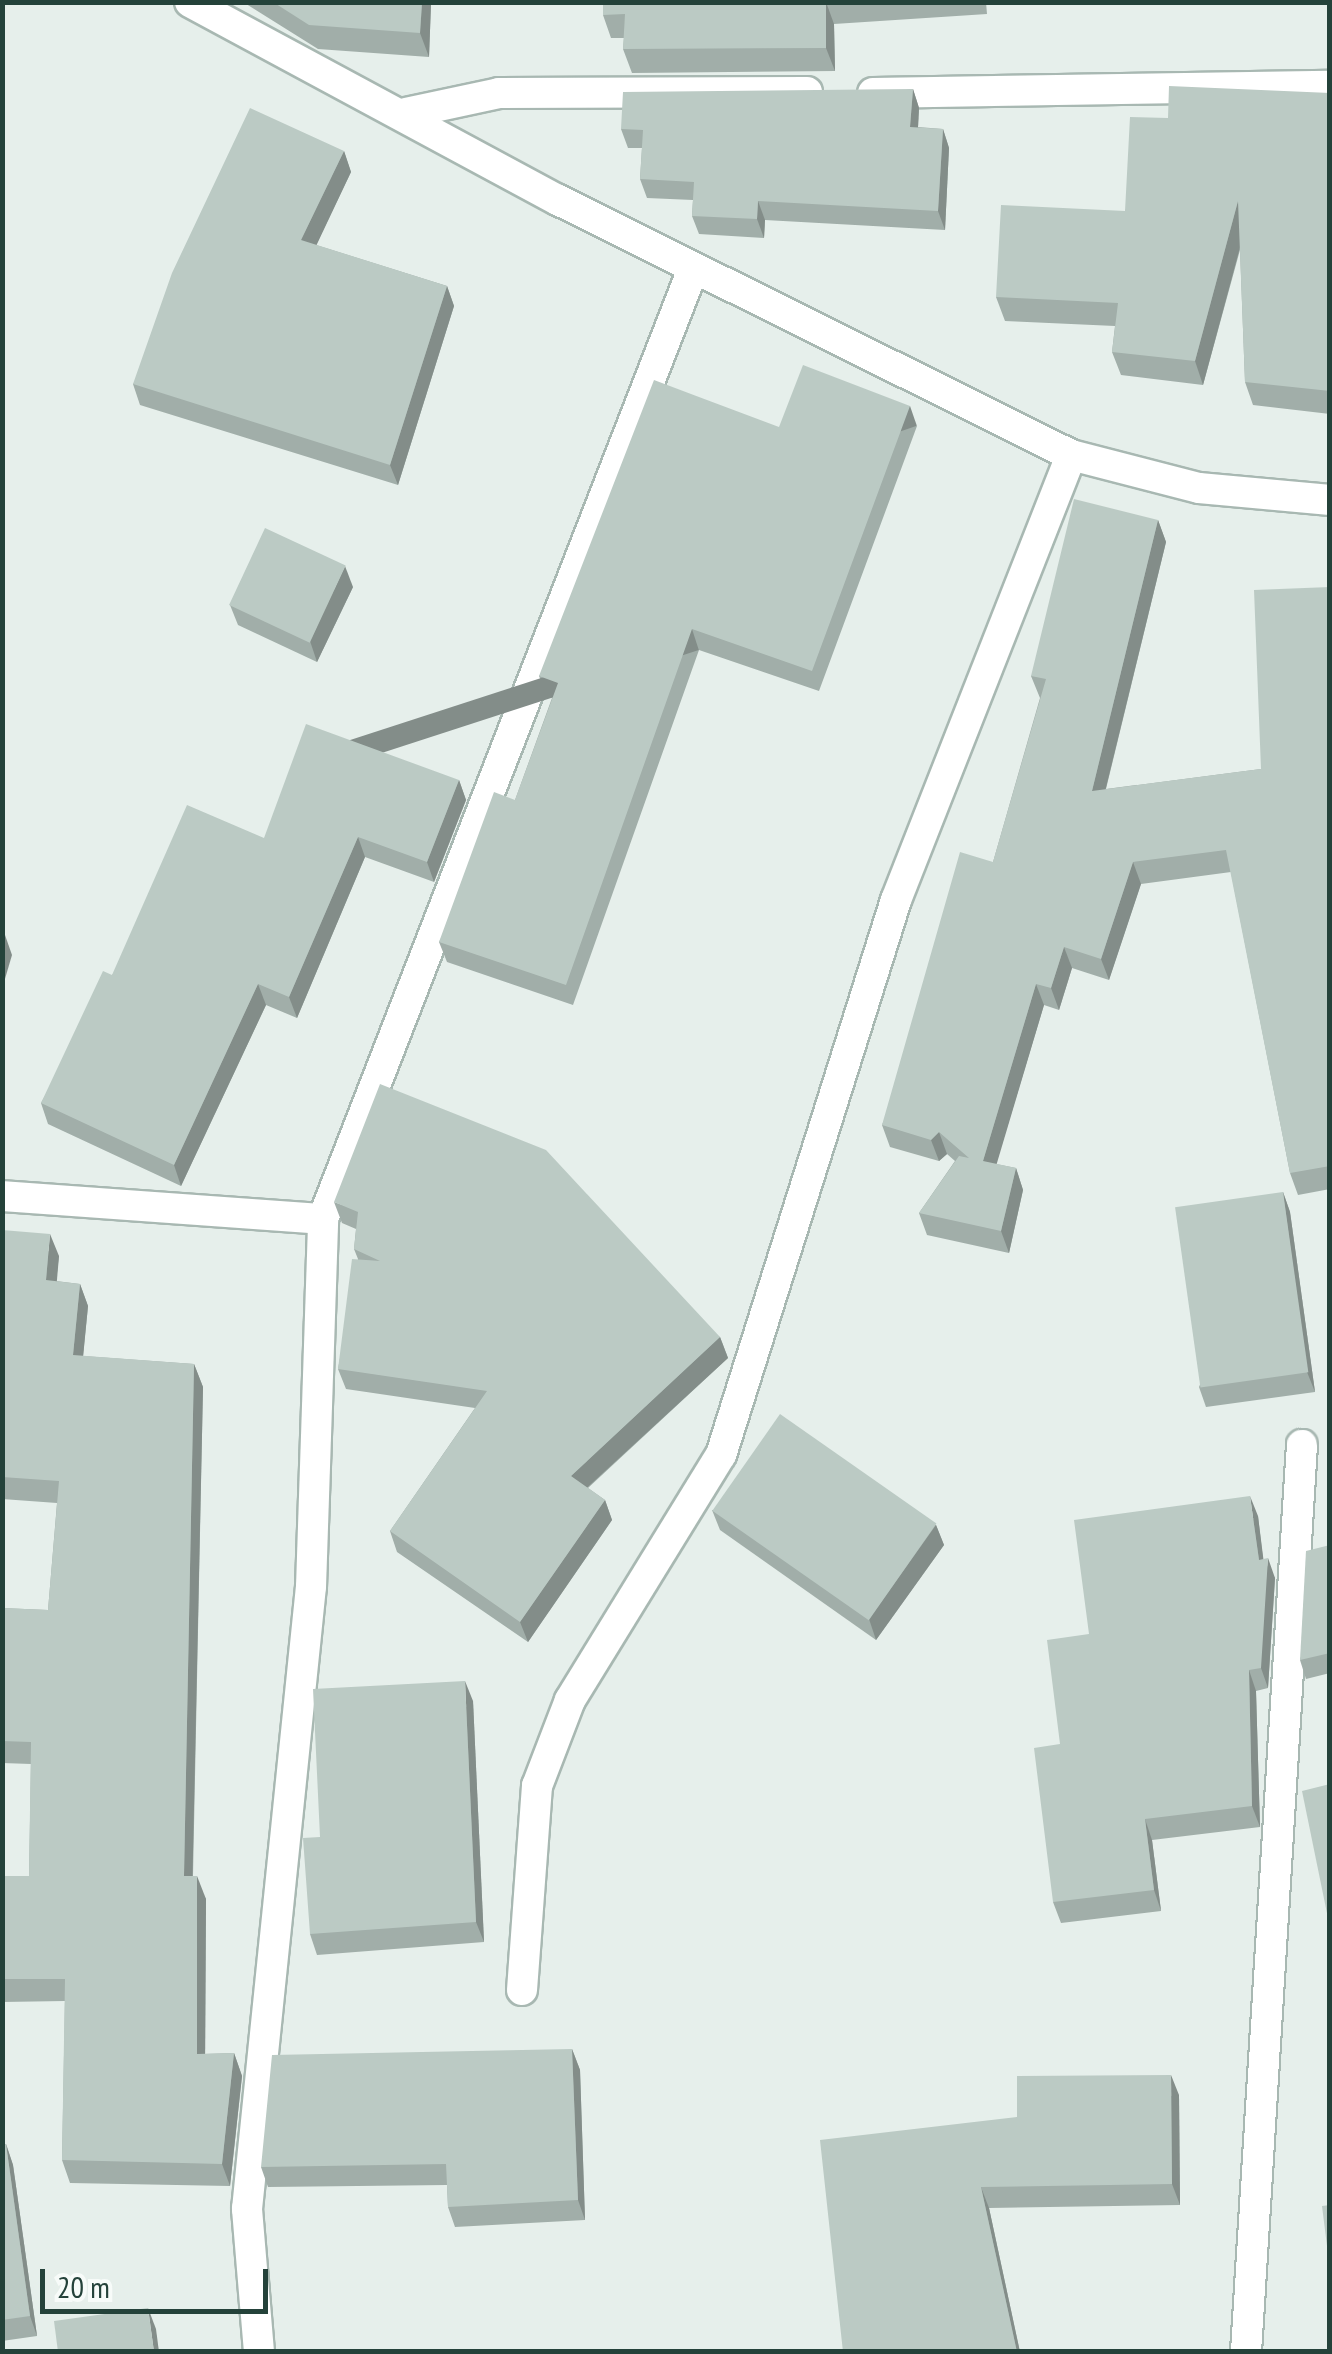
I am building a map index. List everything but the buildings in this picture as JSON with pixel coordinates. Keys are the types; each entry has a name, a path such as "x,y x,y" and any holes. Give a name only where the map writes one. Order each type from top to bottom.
{"street":[{"path":"190,2 406,113 694,269 1071,455 1198,488 1330,500"},
{"path":"406,113 498,93 1330,86"},
{"path":"259,2352 247,2209 311,1587 322,1219 694,269"},
{"path":"522,1990 537,1786 570,1700 678,1538 721,1455 896,900 1071,455"},
{"path":"2,1196 322,1219"},
{"path":"1246,2352 1302,1444"}]}
